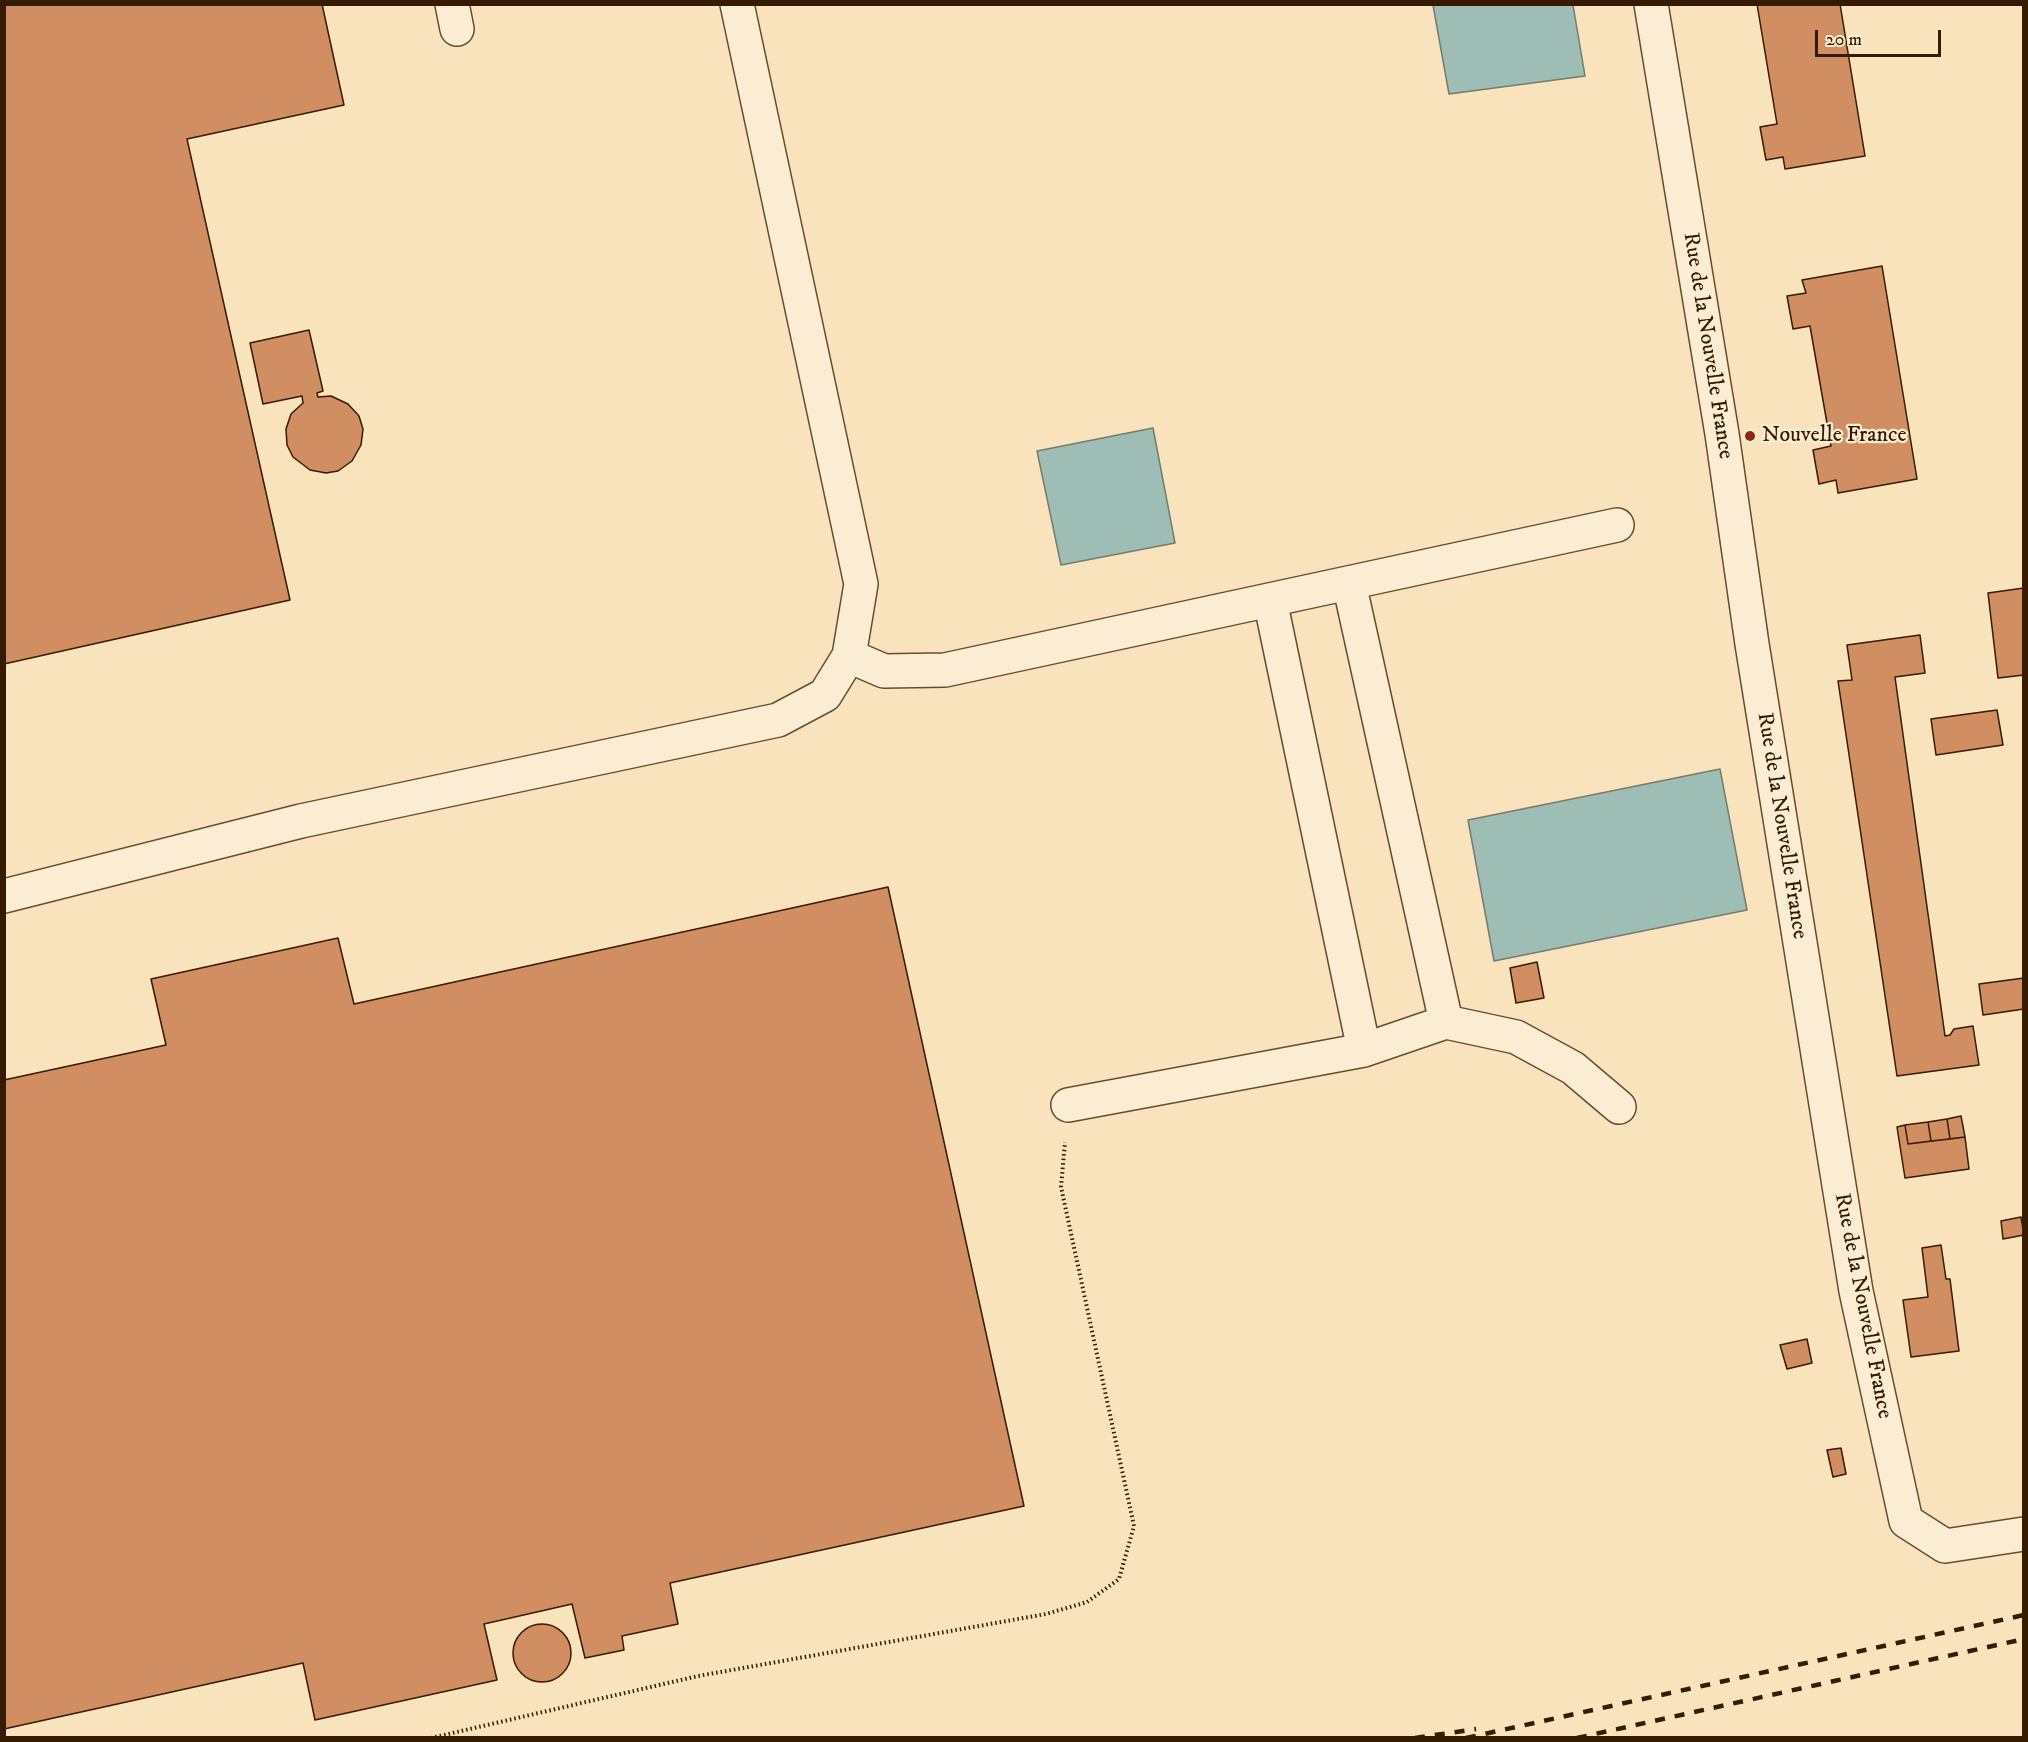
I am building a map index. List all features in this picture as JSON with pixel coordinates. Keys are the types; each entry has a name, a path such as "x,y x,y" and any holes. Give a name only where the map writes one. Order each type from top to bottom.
{"street":[{"path":"4,896 301,821 778,720 825,695 849,656 861,584 737,4"},
{"name":"Rue de la Nouvelle France","path":"1651,4 1722,434 1754,656 1856,1291 1906,1521 1945,1546 2024,1534"},
{"path":"849,656 884,671 945,670 1617,525"},
{"path":"1349,583 1446,1022"},
{"path":"1270,600 1364,1050"},
{"path":"1068,1105 1364,1050 1446,1022 1516,1037 1573,1068 1619,1107"}],"path":[{"path":"430,1737 698,1676 1046,1614 1087,1602 1119,1580 1134,1526 1061,1187 1068,1105"}],"water":[{"path":"1433,5 1573,5 1585,76 1449,94"},
{"path":"1153,428 1175,543 1061,565 1037,451"},
{"path":"1720,769 1747,910 1494,961 1468,820"}],"building":[{"path":"4,4 322,4 344,105 187,139 290,600 4,664"},
{"path":"1757,4 1840,4 1865,156 1785,169 1783,157 1766,160 1760,127 1777,124"},
{"path":"1882,266 1917,479 1838,493 1836,480 1819,484 1813,450 1831,446 1810,326 1793,329 1787,296 1806,293 1802,280"},
{"path":"309,330 323,391 317,393 318,397 331,396 348,404 359,416 363,429 361,445 352,461 338,471 326,473 310,470 293,457 287,445 286,429 291,414 303,403 302,396 263,404 250,343"},
{"path":"2024,588 2024,675 1998,678 1988,593"},
{"path":"1920,635 1925,673 1895,677 1945,1036 1950,1035 1954,1029 1973,1026 1979,1065 1897,1076 1838,681 1852,680 1847,645"},
{"path":"1997,710 2003,745 1936,755 1931,719"},
{"path":"888,887 1024,1506 670,1583 678,1624 622,1636 624,1650 585,1658 572,1604 484,1624 497,1680 315,1720 303,1663 4,1729 4,1080 166,1045 151,979 338,938 354,1004"},
{"path":"1537,962 1544,998 1516,1003 1510,968"},
{"path":"2024,978 2024,1009 1983,1015 1979,984"},
{"path":"1961,1116 1965,1137 1950,1139 1947,1119"},
{"path":"1947,1119 1950,1139 1931,1141 1928,1122"},
{"path":"1928,1122 1931,1141 1908,1144 1905,1125"},
{"path":"1905,1125 1908,1144 1965,1137 1969,1169 1905,1178 1897,1127"},
{"path":"2021,1217 2024,1235 2003,1239 2001,1221"},
{"path":"1941,1245 1946,1279 1950,1279 1959,1351 1911,1357 1903,1300 1928,1297 1922,1248"},
{"path":"1807,1339 1812,1363 1787,1369 1780,1345"},
{"path":"1841,1448 1846,1474 1833,1477 1827,1450"},
{"path":"542,1624 558,1629 566,1637 571,1653 566,1669 558,1677 542,1682 526,1677 518,1669 513,1653 518,1637 526,1629"}],"railway":[{"path":"1466,1738 2024,1615"},
{"path":"1577,1738 2024,1639"},
{"path":"1415,1738 1476,1729"}],"place":[{"name":"Nouvelle France","path":"1750,436"}]}
